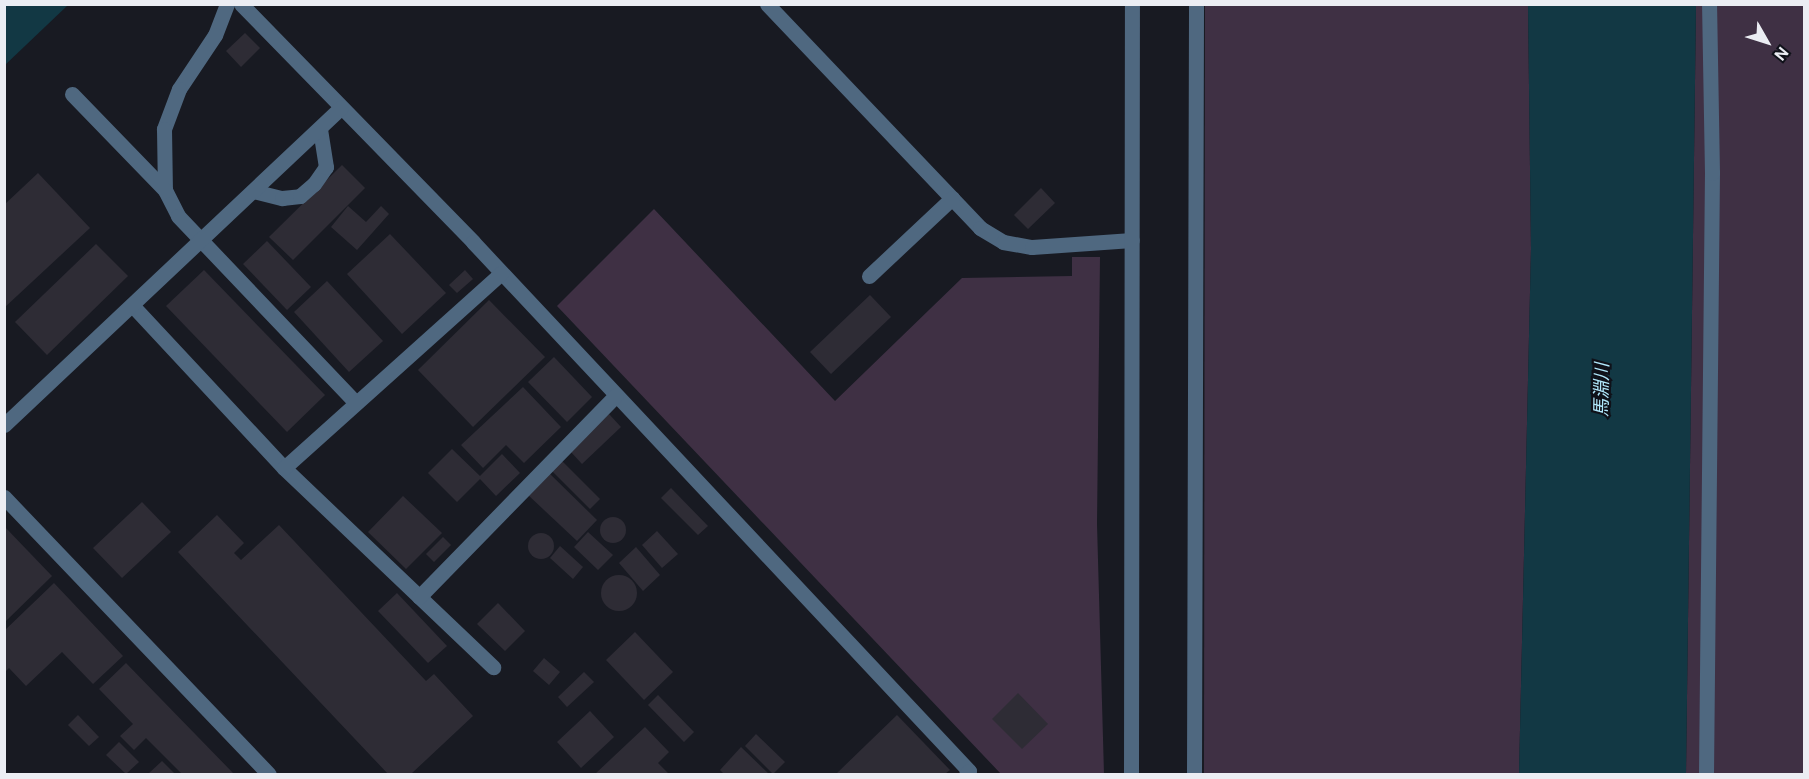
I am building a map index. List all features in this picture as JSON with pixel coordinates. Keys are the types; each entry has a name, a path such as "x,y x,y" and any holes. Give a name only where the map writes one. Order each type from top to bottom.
{"street":[{"path":"165,190 164,129 179,89 215,35 227,4"},
{"path":"241,4 501,273 969,773"},
{"path":"767,4 980,228 1003,242 1032,247 1132,240"},
{"path":"1131,774 1132,4"},
{"path":"1194,774 1196,4"},
{"path":"1706,774 1712,185 1708,4"},
{"path":"72,94 165,190 178,216 356,404"},
{"path":"4,425 341,107"},
{"path":"253,191 282,198 300,196 314,184 326,166 320,128"},
{"path":"869,276 952,198"},
{"path":"284,468 501,273"},
{"path":"132,305 284,468 493,667"},
{"path":"419,597 616,395"},
{"path":"4,497 269,774"}],"shaded area":[{"path":"1205,5 1528,5 1531,249 1519,774 1204,774"},
{"path":"1696,5 1804,5 1804,774 1686,774"},
{"path":"654,209 835,401 962,278 1072,276 1072,257 1100,257 1097,524 1104,774 1001,774 557,306"}],"water":[{"path":"5,4 68,4 68,5 5,65"},
{"name":"馬淵川","path":"1528,5 1696,5 1686,774 1519,774 1531,249"}],"building":[{"path":"245,33 260,48 241,67 226,51"},
{"path":"342,165 365,188 293,260 269,237"},
{"path":"38,173 90,228 4,308 4,205"},
{"path":"1041,188 1055,203 1028,229 1014,215"},
{"path":"348,206 366,222 381,206 389,214 357,250 331,227"},
{"path":"390,234 446,293 402,334 347,274"},
{"path":"267,241 311,287 287,310 243,264"},
{"path":"96,244 128,276 47,355 15,322"},
{"path":"204,270 325,395 287,432 166,306"},
{"path":"465,270 473,279 457,293 449,285"},
{"path":"327,281 383,341 349,372 294,312"},
{"path":"870,295 891,317 831,374 810,352"},
{"path":"489,300 545,357 473,427 418,370"},
{"path":"554,357 592,397 567,422 528,382"},
{"path":"523,387 561,427 524,463 506,445 483,468 461,445"},
{"path":"609,414 621,427 582,464 570,451"},
{"path":"452,449 480,476 502,454 520,473 496,496 480,479 457,502 428,473"},
{"path":"561,460 600,499 590,509 551,470"},
{"path":"548,472 597,520 577,541 527,494"},
{"path":"671,488 708,526 698,535 661,498"},
{"path":"403,496 442,533 406,569 368,532"},
{"path":"142,502 171,532 122,578 93,548"},
{"path":"217,515 244,543 234,553 241,560 279,525 426,681 434,674 473,716 411,774 388,774 178,552"},
{"path":"613,517 622,521 626,530 622,539 613,543 604,539 600,530 604,521"},
{"path":"4,526 52,576 6,621 4,619"},
{"path":"657,531 678,554 662,568 642,545"},
{"path":"588,532 613,555 598,570 574,547"},
{"path":"541,533 550,537 554,546 550,555 541,559 532,555 528,546 532,537"},
{"path":"443,537 451,545 434,562 426,554"},
{"path":"560,546 583,567 573,579 550,558"},
{"path":"636,547 660,575 643,591 619,563"},
{"path":"619,575 631,581 637,593 631,605 619,611 607,605 601,593 607,581"},
{"path":"54,583 123,656 93,684 62,652 26,686 9,668 4,673 4,631"},
{"path":"397,593 447,646 428,663 378,611"},
{"path":"498,603 525,631 505,651 477,624"},
{"path":"635,632 673,672 644,700 606,660"},
{"path":"544,658 560,672 549,685 533,671"},
{"path":"126,663 234,774 182,774 146,738 134,750 120,736 133,724 99,689"},
{"path":"584,672 594,682 567,707 558,697"},
{"path":"1018,693 1048,724 1022,749 992,719"},
{"path":"658,695 694,732 684,742 648,705"},
{"path":"590,711 614,737 581,768 557,742"},
{"path":"78,715 99,737 89,746 68,725"},
{"path":"897,715 950,770 945,774 836,774"},
{"path":"645,727 669,752 658,763 669,774 595,774"},
{"path":"756,734 785,762 773,774 745,746"},
{"path":"119,742 139,762 126,774 106,755"},
{"path":"741,747 769,774 724,774 720,770"},
{"path":"162,761 175,774 148,774"}]}
